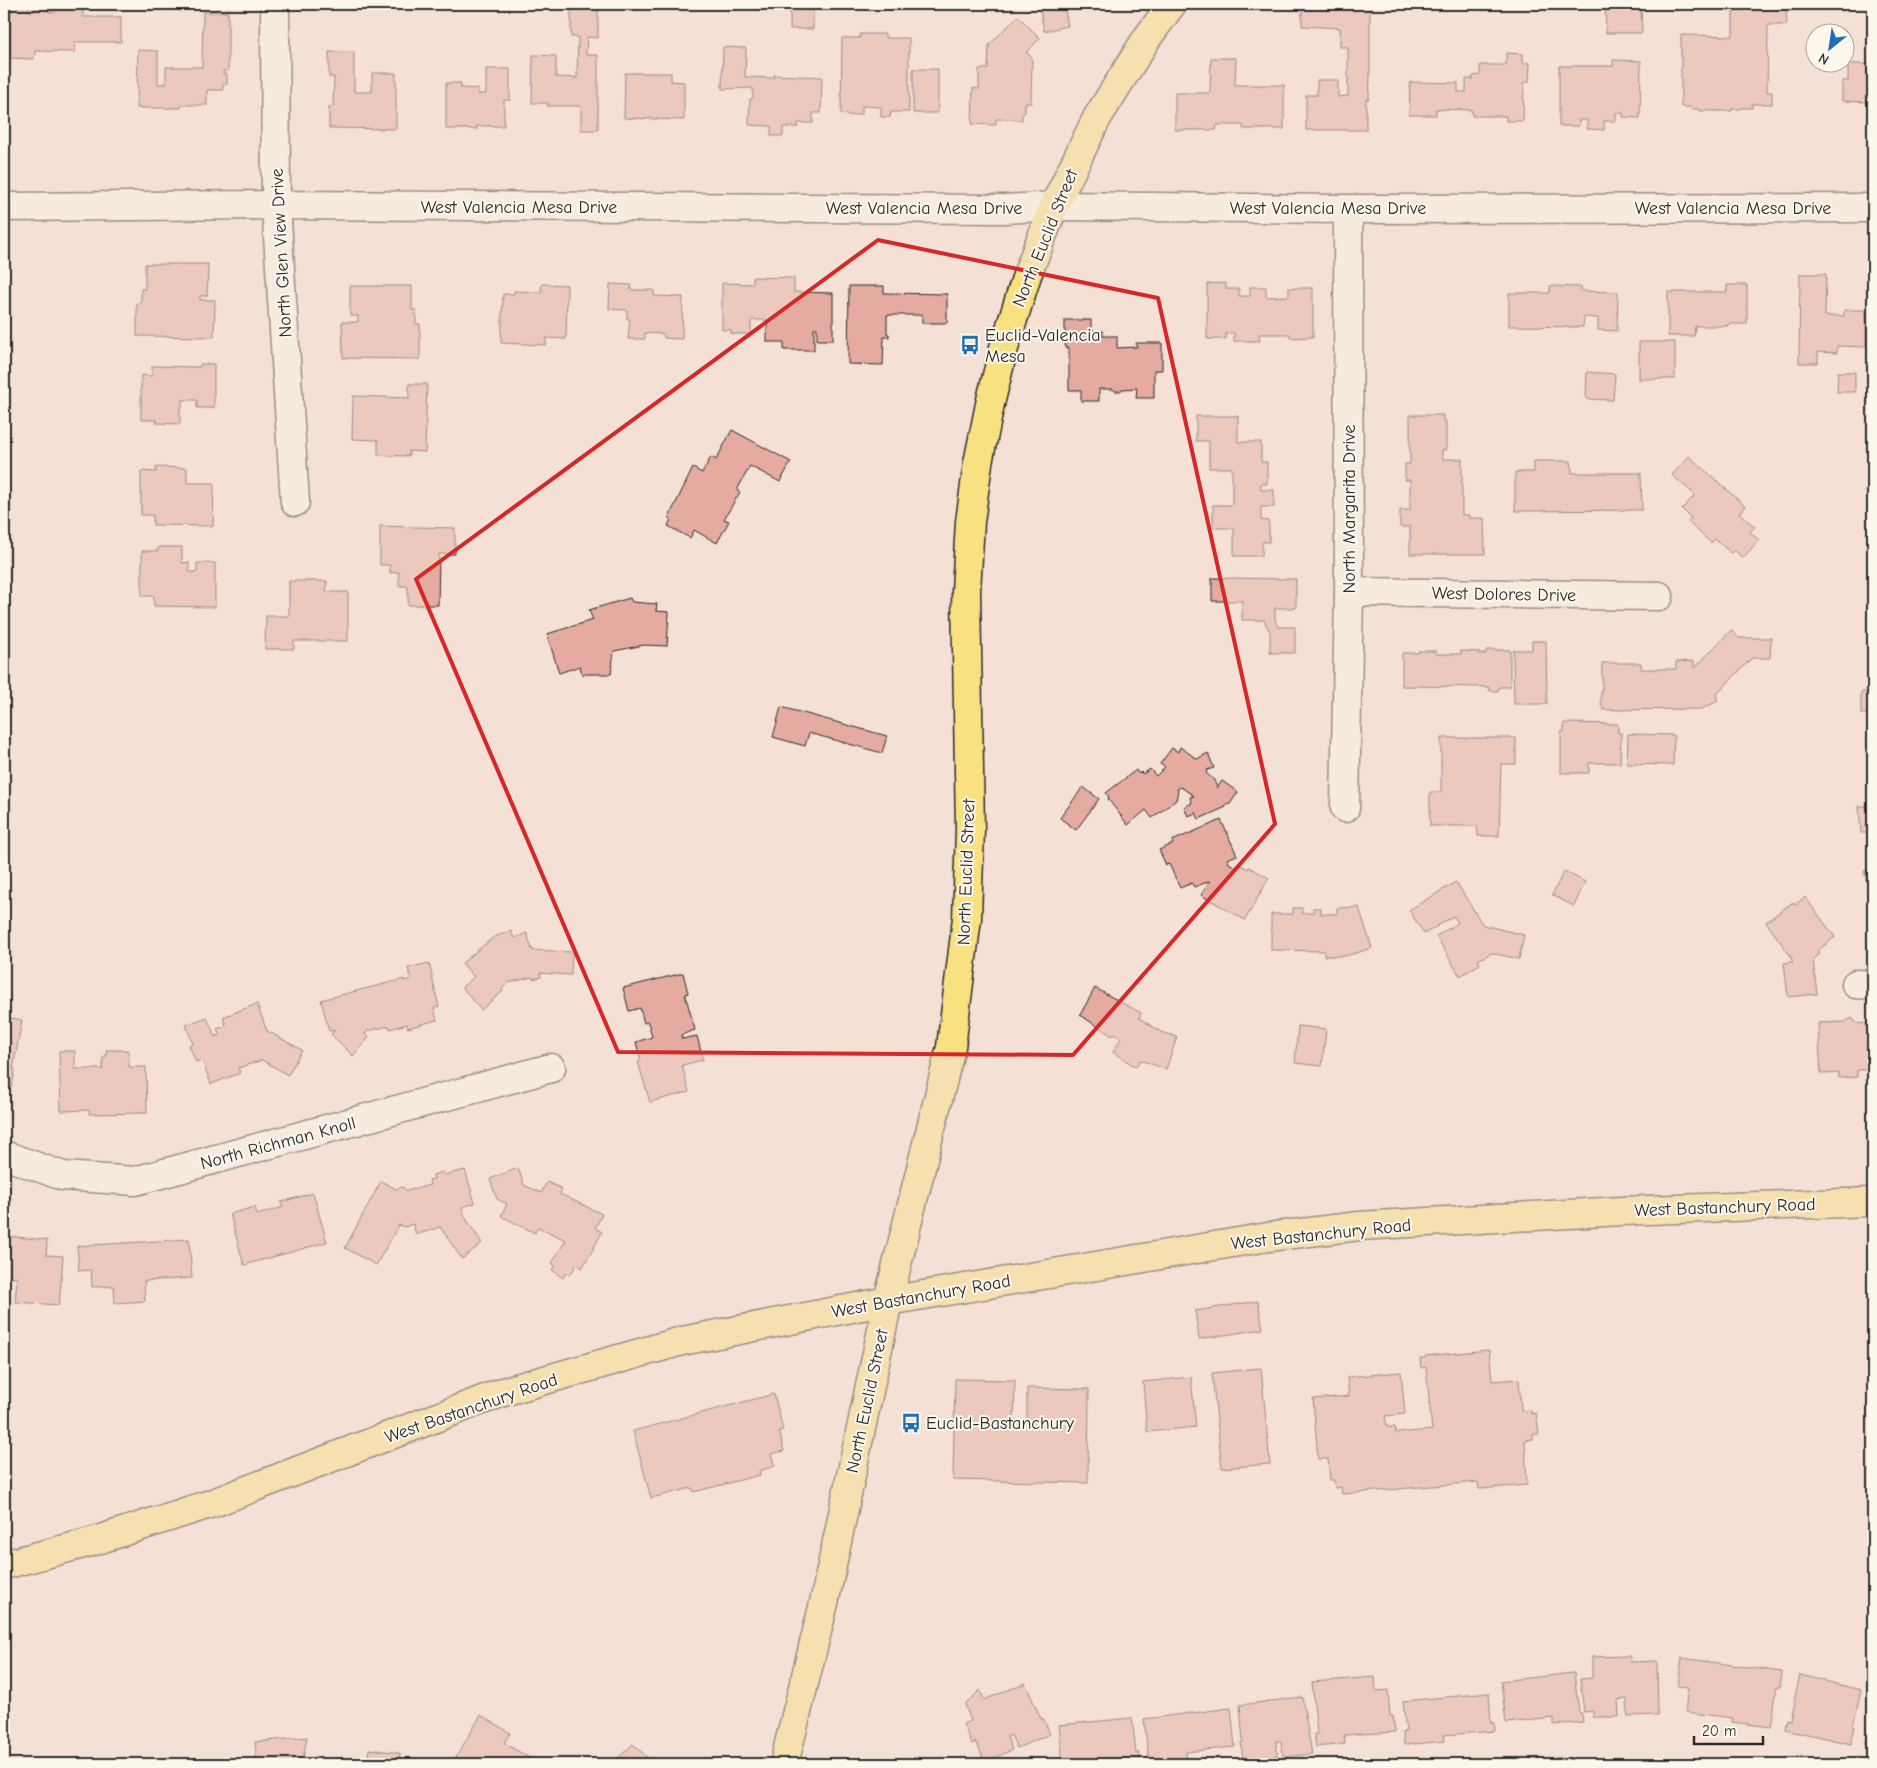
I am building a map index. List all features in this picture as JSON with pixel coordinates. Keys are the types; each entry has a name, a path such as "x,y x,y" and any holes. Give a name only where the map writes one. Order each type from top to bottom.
{"main road":[{"name":"North Euclid Street","path":"784,1764 824,1603 888,1301 951,1047 967,918 970,829 966,591 970,522 978,462 1003,351 1027,275 1054,206 1097,118 1147,38 1172,4"},
{"name":"West Bastanchury Road","path":"4,1565 91,1542 212,1503 506,1391 682,1341 888,1301 1259,1239 1359,1226 1621,1212 1873,1202"}],"street":[{"name":"North Glen View Drive","path":"275,4 276,205 295,502"},
{"name":"West Valencia Mesa Drive","path":"4,207 276,205 986,209 1054,206 1348,209 1873,208"},
{"name":"North Margarita Drive","path":"1345,808 1349,592 1348,209"},
{"name":"West Dolores Drive","path":"1349,592 1659,596"},
{"name":"North Richman Knoll","path":"4,1156 63,1176 135,1181 551,1068"}],"highlighted area":[{"path":"878,240 1158,298 1275,824 1073,1055 618,1052 416,579"}],"building":[{"path":"11,4 29,4 29,11 34,11 39,7 55,12 55,4 83,4 83,17 121,17 121,42 75,42 75,52 35,51 34,59 10,58"},
{"path":"571,4 598,4 598,38 587,37 586,55 598,55 598,130 581,130 581,106 547,106 548,103 532,103 533,55 556,56 556,77 577,78 578,37 571,37"},
{"path":"1039,4 1064,4 1068,26 1044,31"},
{"path":"1302,4 1370,4 1370,77 1369,99 1366,99 1366,130 1306,130 1306,95 1317,95 1317,80 1338,80 1338,97 1348,96 1348,47 1340,47 1340,28 1302,26"},
{"path":"1605,4 1641,4 1642,33 1606,33"},
{"path":"1733,4 1779,4 1779,9 1786,9 1787,25 1768,25 1767,92 1772,92 1772,104 1752,104 1752,108 1732,109 1732,111 1699,111 1699,109 1692,109 1691,107 1681,107 1681,35 1733,36"},
{"path":"790,6 813,6 813,29 790,29"},
{"path":"203,12 228,12 228,71 223,71 223,74 227,74 227,84 223,84 223,90 207,90 207,105 181,105 181,108 137,108 138,50 158,51 158,84 166,84 166,67 202,67"},
{"path":"1018,16 1040,38 1026,53 1032,57 1031,103 1025,103 1025,112 1022,115 1022,120 996,119 996,125 972,124 973,88 979,89 979,69 988,69 989,45"},
{"path":"860,34 885,34 885,38 909,38 909,112 891,112 890,117 881,117 881,107 862,106 862,114 847,116 847,114 841,114 842,38 860,38"},
{"path":"723,47 746,48 745,77 774,78 774,75 822,77 821,113 813,113 813,123 798,123 798,127 783,127 783,136 771,136 771,126 749,125 750,99 753,98 753,88 722,89"},
{"path":"329,52 354,52 354,92 372,92 372,73 396,73 396,129 329,128 329,107 333,107 334,77 329,77"},
{"path":"1506,53 1523,54 1523,63 1530,63 1529,82 1524,82 1523,121 1506,121 1506,116 1472,116 1472,110 1436,109 1436,115 1409,115 1410,82 1458,83 1458,92 1466,92 1466,79 1473,79 1473,76 1480,75 1480,65 1506,65"},
{"path":"1211,58 1236,58 1235,85 1284,85 1284,129 1243,129 1243,125 1217,125 1216,130 1175,130 1175,93 1210,93"},
{"path":"1613,60 1641,61 1640,118 1623,117 1623,113 1616,113 1616,121 1604,121 1604,130 1587,129 1587,120 1579,120 1579,126 1559,126 1559,66 1613,66"},
{"path":"1854,64 1873,64 1873,126 1869,126 1869,102 1842,101 1842,81 1848,81 1848,72 1854,72"},
{"path":"486,69 510,69 510,100 504,100 504,126 477,126 477,129 446,129 446,83 461,83 461,88 478,89 478,94 486,94"},
{"path":"913,69 938,69 938,113 913,113"},
{"path":"625,73 671,73 671,81 684,82 684,120 624,118"},
{"path":"145,264 208,264 207,296 200,296 200,300 215,300 214,337 137,336 137,303 141,303 141,289 145,289"},
{"path":"1800,274 1826,274 1825,316 1844,316 1844,310 1866,310 1866,347 1837,346 1837,353 1818,352 1818,363 1799,363"},
{"path":"753,277 794,278 794,292 833,293 833,340 817,340 817,328 814,328 814,350 784,350 784,342 767,342 767,320 751,320 751,334 731,334 731,330 722,330 722,283 753,284"},
{"path":"1226,283 1226,289 1239,289 1239,296 1250,296 1250,287 1266,287 1266,297 1289,296 1289,288 1313,288 1313,337 1290,338 1290,334 1259,334 1260,341 1234,341 1234,333 1226,333 1226,339 1207,339 1207,284"},
{"path":"542,284 567,285 566,339 546,338 546,345 501,343 503,294 514,294 514,291 541,292"},
{"path":"610,284 631,285 631,290 654,290 654,296 683,297 682,339 664,338 664,334 645,333 645,339 628,339 630,319 627,319 627,310 609,309"},
{"path":"1727,285 1747,285 1747,324 1695,326 1694,336 1668,336 1668,292 1727,292"},
{"path":"350,286 412,286 412,310 416,310 416,324 420,324 420,359 343,358 342,322 358,322 358,316 350,316"},
{"path":"849,286 884,286 884,293 947,294 947,323 922,323 922,315 887,315 887,334 889,334 889,337 884,337 883,365 848,364"},
{"path":"1550,286 1581,287 1581,291 1618,292 1617,331 1598,330 1598,318 1584,317 1583,327 1509,326 1509,293 1550,293"},
{"path":"1065,320 1091,320 1091,331 1103,331 1103,336 1117,336 1117,348 1137,347 1136,343 1162,343 1162,370 1154,370 1154,398 1136,398 1137,388 1120,391 1099,389 1099,401 1081,401 1081,390 1069,390 1069,348 1065,348"},
{"path":"1639,342 1675,342 1675,379 1639,379"},
{"path":"200,364 214,364 214,408 197,408 197,400 182,400 180,424 156,423 157,420 141,420 141,375 152,376 152,366 200,367"},
{"path":"1587,372 1615,374 1613,400 1586,399"},
{"path":"1838,372 1855,372 1855,392 1837,392"},
{"path":"409,384 427,384 425,452 409,451 409,456 378,455 378,440 352,439 353,396 409,398"},
{"path":"1410,415 1443,415 1443,421 1446,421 1446,450 1442,450 1442,459 1462,459 1462,515 1469,515 1469,518 1484,518 1485,554 1410,554 1410,527 1400,527 1400,510 1410,510 1410,480 1405,480 1405,464 1410,464"},
{"path":"1196,416 1238,416 1238,442 1261,442 1261,462 1267,462 1267,484 1261,484 1261,490 1274,490 1274,507 1261,507 1261,520 1268,521 1269,526 1269,542 1262,542 1262,556 1234,556 1234,528 1213,528 1213,505 1232,505 1232,468 1209,468 1209,441 1196,441"},
{"path":"732,430 791,462 780,482 750,466 737,490 740,492 724,519 729,521 717,543 694,530 690,538 668,526 671,519 669,517 693,468 702,473 711,457 716,460"},
{"path":"1689,456 1745,506 1739,513 1755,527 1750,532 1759,540 1743,558 1734,550 1731,553 1715,539 1711,543 1688,522 1691,518 1682,509 1695,495 1672,475"},
{"path":"1534,461 1571,461 1572,473 1641,473 1642,510 1515,511 1515,472 1534,472"},
{"path":"156,467 187,468 187,483 214,483 213,526 153,525 153,515 141,515 141,471 156,472"},
{"path":"380,526 455,528 455,554 439,554 438,605 408,605 408,586 399,586 399,572 390,573 390,565 380,565"},
{"path":"158,547 182,547 182,563 189,562 189,572 197,572 197,563 215,563 215,607 154,606 154,596 142,596 142,551 158,551"},
{"path":"1212,578 1296,579 1296,608 1275,608 1275,620 1278,627 1295,627 1295,653 1270,653 1270,632 1264,620 1242,620 1242,601 1212,601"},
{"path":"289,581 327,581 326,592 348,592 348,641 294,641 294,649 265,649 266,616 289,616"},
{"path":"630,598 632,602 657,604 656,611 669,612 667,646 644,645 614,651 611,674 582,674 580,666 559,673 547,634 593,620 589,610"},
{"path":"1731,630 1739,638 1771,638 1770,658 1752,658 1716,695 1718,701 1701,709 1603,710 1603,706 1601,706 1602,663 1641,663 1641,669 1676,669 1676,662 1694,661 1694,669"},
{"path":"1532,641 1546,641 1547,704 1514,704 1513,650 1532,650"},
{"path":"1486,650 1510,650 1510,687 1499,687 1498,691 1490,691 1489,687 1402,686 1402,653 1436,651 1436,654 1461,654 1461,651 1486,654"},
{"path":"1861,692 1873,692 1873,714 1861,714"},
{"path":"781,707 887,736 882,753 809,733 805,746 773,737"},
{"path":"1564,723 1618,724 1618,733 1621,733 1620,763 1589,763 1589,773 1561,773 1561,732 1564,732"},
{"path":"1628,734 1674,735 1673,765 1627,764"},
{"path":"1441,738 1516,738 1516,764 1501,764 1499,836 1478,836 1477,826 1430,826 1430,792 1441,792"},
{"path":"1180,747 1197,759 1208,753 1214,768 1207,770 1206,773 1214,780 1217,788 1222,781 1238,792 1230,804 1199,819 1196,813 1188,816 1184,807 1192,803 1190,797 1194,796 1181,787 1177,789 1176,800 1152,818 1146,810 1128,825 1108,799 1109,797 1106,793 1136,770 1139,774 1141,772 1143,774 1150,769 1156,776 1165,767 1160,764 1172,748 1178,752"},
{"path":"1083,787 1099,799 1076,830 1060,818"},
{"path":"1859,806 1873,806 1873,833 1861,833"},
{"path":"1221,820 1237,855 1227,859 1229,863 1237,868 1239,864 1248,869 1249,867 1269,878 1245,920 1201,895 1210,881 1194,887 1192,883 1180,888 1169,864 1166,865 1159,850 1173,844 1172,841"},
{"path":"1873,868 1873,893 1870,894 1864,871"},
{"path":"1564,871 1585,882 1574,906 1552,895"},
{"path":"1456,882 1483,925 1524,935 1519,959 1491,953 1478,960 1480,964 1460,976 1436,936 1458,923 1454,916 1424,934 1409,910"},
{"path":"1805,897 1835,937 1817,951 1819,954 1813,959 1817,994 1788,997 1784,963 1793,962 1792,958 1766,922 1793,902 1795,905"},
{"path":"1359,907 1372,948 1346,956 1324,956 1324,951 1271,950 1271,914 1293,914 1293,908 1302,908 1302,913 1313,913 1313,908 1321,908 1321,914 1337,914 1337,908"},
{"path":"511,931 514,938 527,933 532,950 572,952 571,975 540,973 541,977 533,979 532,977 508,983 502,989 503,991 481,1010 462,987 474,977 462,963 494,937"},
{"path":"429,963 439,1007 434,1008 437,1020 408,1028 407,1024 390,1029 389,1026 367,1031 365,1034 369,1037 353,1056 331,1034 336,1030 329,1031 321,1000 404,979 404,981 411,979 408,968"},
{"path":"683,973 688,993 685,994 695,1030 681,1035 682,1039 697,1036 703,1060 682,1065 689,1092 650,1102 638,1062 641,1061 636,1042 652,1037 648,1022 644,1023 640,1008 629,1011 623,988"},
{"path":"1095,988 1141,1013 1139,1018 1161,1032 1177,1037 1166,1069 1140,1060 1136,1067 1113,1052 1121,1038 1113,1034 1112,1036 1080,1015"},
{"path":"257,1004 267,1031 302,1050 288,1075 262,1060 238,1068 240,1073 211,1084 202,1060 196,1062 189,1045 193,1044 186,1025 207,1017 215,1037 220,1035 217,1029 226,1026 223,1017"},
{"path":"5,1017 22,1020 13,1069 15,1069 12,1087 4,1085"},
{"path":"1852,1018 1858,1024 1868,1023 1868,1026 1873,1026 1873,1053 1870,1054 1871,1070 1857,1070 1857,1077 1839,1078 1839,1073 1821,1074 1818,1023 1845,1022"},
{"path":"1298,1026 1326,1029 1322,1066 1295,1063"},
{"path":"106,1050 128,1050 129,1067 146,1067 147,1113 89,1114 89,1110 61,1111 59,1051 75,1051 75,1069 103,1069 103,1057 106,1057"},
{"path":"518,1168 524,1185 541,1193 547,1182 562,1189 560,1194 602,1214 595,1228 602,1232 582,1268 577,1264 570,1275 566,1273 563,1278 552,1270 555,1266 552,1263 566,1240 538,1227 535,1233 501,1216 507,1204 497,1199 490,1179"},
{"path":"465,1170 475,1203 462,1207 465,1217 482,1243 462,1259 440,1227 416,1235 413,1224 404,1227 399,1225 376,1265 345,1248 381,1181 396,1189 403,1187 407,1191 430,1185 429,1180 434,1179 433,1175 443,1172 444,1175"},
{"path":"313,1193 327,1242 244,1265 230,1214 255,1207 257,1215 283,1207 281,1202"},
{"path":"4,1225 7,1225 6,1236 47,1240 46,1255 63,1256 59,1305 15,1302 17,1278 4,1277"},
{"path":"189,1239 192,1278 144,1281 145,1301 115,1303 114,1286 92,1287 91,1270 79,1271 77,1246"},
{"path":"1258,1301 1263,1329 1199,1339 1195,1311"},
{"path":"1489,1350 1492,1381 1519,1379 1521,1411 1531,1410 1531,1414 1536,1413 1539,1434 1533,1434 1533,1439 1525,1440 1527,1485 1479,1489 1478,1482 1342,1494 1341,1487 1335,1488 1334,1480 1330,1480 1328,1459 1318,1459 1313,1399 1349,1396 1347,1377 1401,1372 1405,1414 1385,1416 1387,1427 1395,1427 1396,1433 1432,1430 1426,1367 1421,1368 1420,1358"},
{"path":"1261,1368 1270,1464 1222,1468 1212,1373"},
{"path":"1191,1377 1196,1427 1147,1432 1143,1382"},
{"path":"955,1379 1015,1380 1014,1421 1027,1421 1027,1388 1089,1389 1088,1483 953,1480"},
{"path":"774,1394 783,1430 779,1431 784,1451 771,1454 775,1466 759,1471 760,1475 694,1492 692,1488 651,1498 633,1431"},
{"path":"1630,1656 1630,1662 1657,1661 1658,1715 1628,1716 1627,1699 1618,1700 1619,1717 1593,1717 1593,1711 1584,1712 1580,1679 1592,1678 1592,1657"},
{"path":"1682,1658 1782,1672 1780,1687 1777,1687 1771,1727 1732,1722 1733,1718 1685,1712 1688,1688 1678,1687"},
{"path":"1574,1673 1579,1713 1582,1713 1583,1722 1554,1725 1554,1718 1506,1723 1501,1681"},
{"path":"1800,1675 1861,1690 1851,1744 1785,1729 1787,1719 1790,1720"},
{"path":"1375,1677 1376,1691 1388,1690 1390,1716 1393,1716 1395,1732 1344,1735 1345,1744 1316,1747 1314,1734 1317,1734 1312,1682"},
{"path":"1025,1683 1050,1734 1017,1748 1011,1735 1007,1737 1012,1750 985,1762 976,1742 972,1744 963,1724 971,1721 965,1705 980,1690 984,1700"},
{"path":"1489,1693 1491,1723 1494,1723 1495,1731 1444,1735 1445,1741 1404,1745 1403,1732 1406,1732 1403,1701"},
{"path":"1302,1697 1312,1754 1283,1757 1281,1741 1276,1741 1277,1756 1243,1760 1240,1705"},
{"path":"1231,1708 1235,1747 1186,1752 1187,1758 1149,1762 1144,1719"},
{"path":"481,1715 510,1733 504,1743 540,1764 452,1764"},
{"path":"1132,1718 1136,1753 1139,1753 1140,1764 1063,1764 1059,1725"},
{"path":"1873,1723 1873,1746 1865,1744"},
{"path":"307,1737 302,1764 257,1764 255,1742"},
{"path":"633,1744 648,1758 642,1764 619,1764 615,1761"},
{"path":"369,1749 400,1753 399,1764 367,1764"},
{"path":"310,1759 335,1763 335,1764 309,1764"}],"place":[{"name":"Euclid-Valencia Mesa","path":"970,345"},
{"name":"Euclid-Bastanchury","path":"911,1423"}]}
